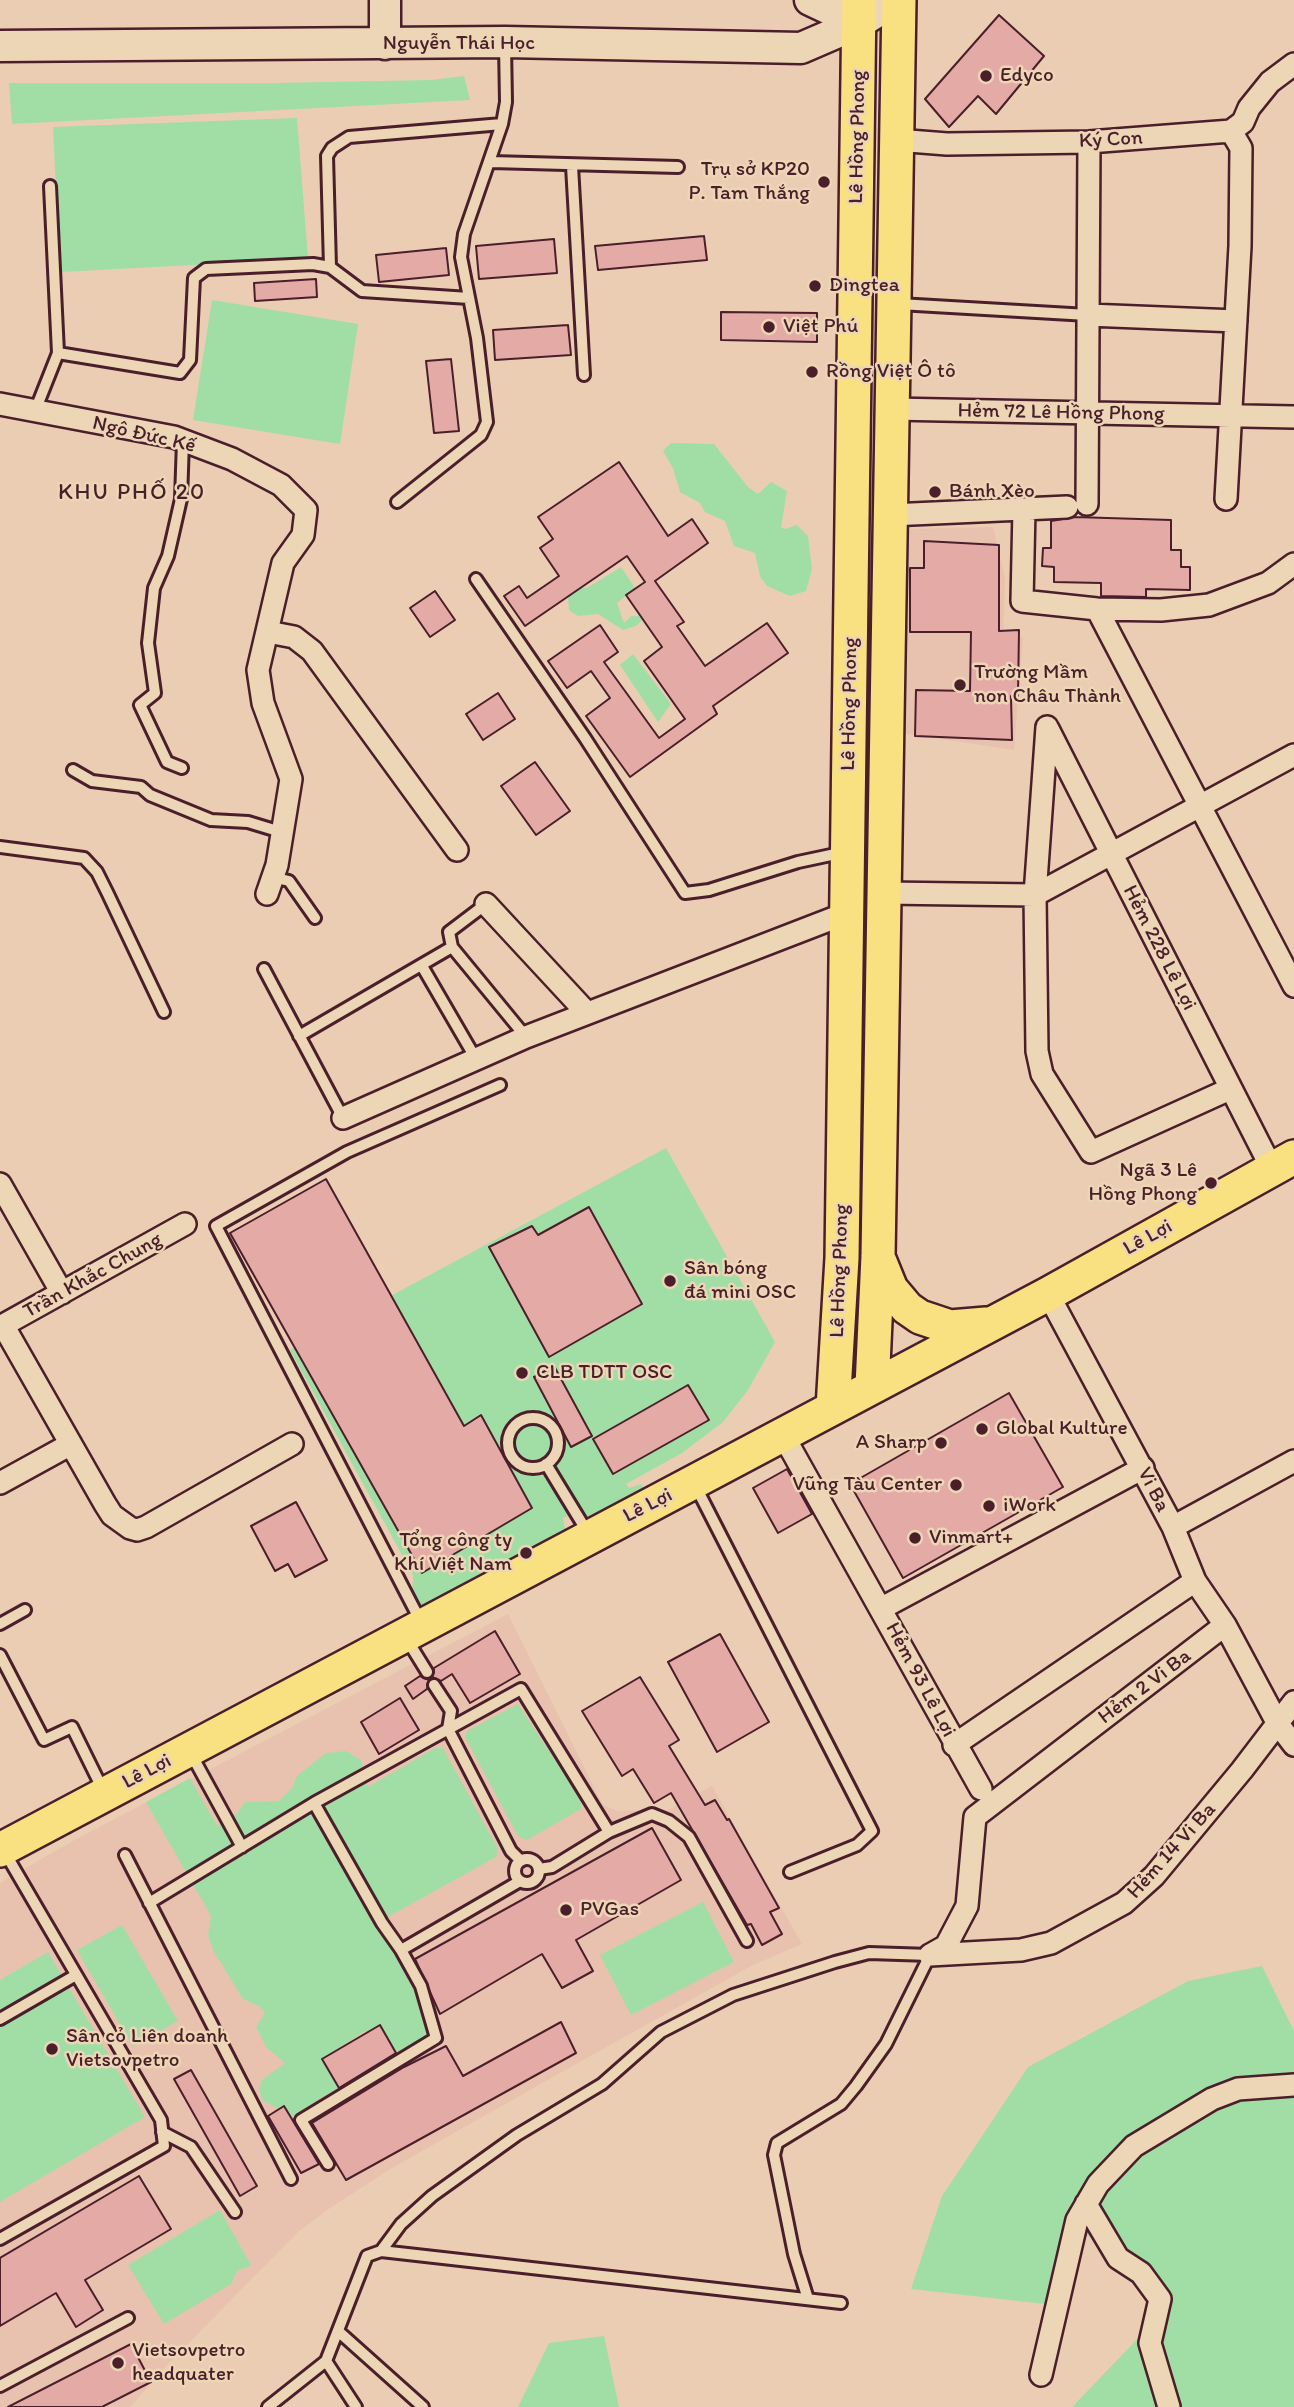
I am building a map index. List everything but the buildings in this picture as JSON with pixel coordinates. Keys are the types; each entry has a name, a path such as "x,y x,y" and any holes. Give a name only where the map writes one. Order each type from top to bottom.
{"main road":[{"path":"385,0 385,44"},
{"path":"810,0 859,12"},
{"name":"Nguyễn Thái Học","path":"0,46 505,42 802,48 859,12 897,0"},
{"name":"Lê Hồng Phong","path":"872,1387 878,1256 897,0"},
{"name":"Lê Hồng Phong","path":"833,1408 840,1299 859,12"},
{"path":"859,82 897,83"},
{"path":"853,495 891,505"},
{"path":"847,903 884,893"},
{"name":"Lê Lợi","path":"1,1849 589,1535 1000,1320 1283,1163"},
{"path":"878,1256 891,1289 907,1308 920,1317 950,1327 977,1326 1000,1320"},
{"path":"840,1299 876,1304"}],"street":[{"path":"1226,499 1236,321 1241,148 1231,131 1243,122 1249,108 1270,82 1294,64"},
{"name":"Ký Con","path":"896,140 947,144 1089,142 1231,131"},
{"path":"891,505 1024,509 1077,506 1088,413 1089,142"},
{"path":"1088,315 1236,321"},
{"name":"Ngô Đức Kế","path":"0,404 183,441 232,459 282,485 306,510 303,535 283,563 268,632"},
{"name":"Hẻm 72 Lê Hồng Phong","path":"892,409 1294,417"},
{"path":"1024,509 1022,601 1097,609 1161,610 1209,605 1268,583 1294,564"},
{"path":"1097,609 1199,809 1294,986"},
{"path":"270,885 277,864 290,779 263,703 258,670 268,632 294,637 312,652 457,850"},
{"name":"Hẻm 228 Lê Lợi","path":"1035,895 1047,727 1230,1089 1283,1163"},
{"path":"884,893 1035,895 1199,809 1294,755"},
{"path":"1035,895 1037,1051 1042,1074 1091,1152 1230,1089"},
{"path":"343,1118 526,1037 847,903"},
{"path":"486,904 587,1013"},
{"path":"0,1184 62,1293"},
{"name":"Trần Khắc Chung","path":"2,1326 185,1224"},
{"name":"Vi Ba","path":"1048,1294 1173,1527 1294,1461"},
{"path":"2,1326 112,1515 137,1530 292,1444"},
{"name":"Hẻm 93 Lê Lợi","path":"783,1435 882,1608 954,1745 1195,1581"},
{"path":"0,1483 71,1444"},
{"path":"882,1608 1143,1468"},
{"path":"1173,1527 1195,1581 1225,1625 1278,1724 1294,1745"},
{"name":"Hẻm 2 Vi Ba","path":"930,1955 946,1946 967,1906 975,1817 1225,1625"},
{"name":"Hẻm 14 Vi Ba","path":"930,1955 1021,1950 1051,1943 1124,1903 1154,1876 1294,1702"},
{"path":"954,1745 981,1789"},
{"path":"1041,2375 1077,2220 1098,2184 1134,2146 1212,2099 1238,2089 1294,2085"},
{"path":"1086,2204 1118,2258 1141,2273 1160,2299 1150,2343 1169,2407"}],"lane":[{"path":"397,502 473,442 487,422 486,397 461,257 464,234 502,124 506,102 505,42"},
{"path":"330,267 327,156 332,148 349,137 502,124"},
{"path":"491,162 678,167"},
{"path":"572,166 584,375"},
{"path":"35,411 58,353 50,186"},
{"path":"58,353 180,373 190,360 194,278 206,269 313,264 330,267 362,291 469,298"},
{"path":"894,304 1088,315"},
{"path":"182,768 167,762 140,705 155,693 148,643 154,588 168,556 181,499 183,441"},
{"path":"477,579 585,738 685,893 709,890 798,862 848,851"},
{"path":"73,770 92,781 141,787 150,795 211,820 248,822 281,832"},
{"path":"0,847 84,858 102,882 164,1012"},
{"path":"270,885 289,881 315,918"},
{"path":"486,904 449,932 452,947 526,1037"},
{"path":"299,1036 452,947"},
{"path":"422,966 476,1059"},
{"path":"264,969 343,1118"},
{"path":"427,1672 413,1630 216,1226 347,1152 500,1085"},
{"path":"533,1418 548,1423 554,1429 558,1444 556,1452 546,1464 538,1467 523,1465 511,1454 509,1438 517,1423 533,1418"},
{"path":"546,1464 589,1535"},
{"path":"694,1482 872,1831 857,1845 790,1872"},
{"path":"0,1624 25,1610"},
{"path":"0,1655 44,1740 72,1727 105,1794"},
{"path":"434,1685 451,1711 448,1729 511,1851 521,1861"},
{"path":"149,1903 314,1803 520,1689 609,1832"},
{"path":"188,1750 242,1847"},
{"path":"314,1803 421,1986 436,2038 301,2120 328,2164"},
{"path":"539,1869 552,1867 609,1832 652,1814 669,1821 689,1837 747,1941"},
{"path":"0,2239 164,2146 161,2120 1,1849"},
{"path":"125,1856 291,2179"},
{"path":"521,1861 532,1860 539,1869"},
{"path":"521,1861 515,1871 520,1881 528,1884 535,1881 539,1869"},
{"path":"401,1950 520,1881"},
{"path":"381,2251 401,2224 432,2196 517,2135 602,2084 661,2032 733,1995 835,1962 869,1953 930,1955 886,2043 863,2078 841,2104 777,2143 774,2155 794,2254 808,2299"},
{"path":"0,2019 76,1975"},
{"path":"162,2132 191,2147 235,2211"},
{"path":"268,2407 326,2361 367,2256 381,2251 841,2302"},
{"path":"0,2386 128,2318"},
{"path":"338,2331 423,2407"},
{"path":"326,2361 356,2407"}],"shaded area":[{"name":"Trường Mầm non Châu Thành","path":"993,527 1005,578 1003,636 1023,637 1014,750 900,733 905,529"},
{"name":"PVGas","path":"508,1614 603,1805 618,1811 668,1810 712,1786 802,1944 753,1965 392,2168 330,2208 299,2231 170,2362 130,2407 0,2407 0,1883 76,1839"}],"green space":[{"path":"464,76 470,100 12,124 9,83 276,83 431,80"},
{"path":"297,118 308,259 60,272 53,127"},
{"path":"212,300 358,324 340,444 193,420"},
{"path":"671,443 714,444 748,487 758,494 771,482 787,491 781,527 785,529 797,525 808,536 812,569 806,591 790,596 767,586 760,576 755,553 734,546 725,521 705,512 700,503 680,492 673,468 663,451"},
{"path":"621,567 635,588 617,603 624,623 631,616 639,616 642,620 636,626 623,630 598,614 578,616 569,610 568,597 577,588 587,588"},
{"path":"633,654 671,704 658,722 620,665"},
{"path":"666,1148 775,1342 748,1390 723,1422 682,1453 626,1484 629,1488 641,1484 646,1493 579,1528 567,1516 563,1518 569,1554 412,1623 413,1575 290,1350","holes":["589,1207 642,1304 490,1248 532,1226 538,1235","392,1299 464,1426 481,1415 521,1503 521,1515 420,1569 296,1351","554,1367 592,1435 571,1446 534,1378","688,1385 708,1420 613,1474 593,1439"]},
{"path":"518,1704 581,1800 581,1809 527,1840 518,1836 465,1737 467,1731"},
{"path":"435,1748 443,1748 498,1849 496,1857 386,1918 381,1916 336,1849 414,1990 432,1997 437,2011 427,2027 425,2050 400,2065 381,2067 365,2043 365,2031 322,2059 339,2088 319,2099 317,2105 297,2119 262,2100 259,2089 262,2080 285,2063 266,2047 256,2027 265,2013 259,2006 243,1999 213,1950 208,1935 211,1916 146,1802 190,1778 218,1827 223,1813 236,1815 245,1802 279,1801 292,1788 297,1776 326,1753 346,1751 361,1760 368,1787"},
{"path":"703,1902 734,1962 631,2015 600,1955"},
{"path":"122,1925 178,2021 133,2047 77,1950"},
{"name":"Sân cỏ Liên doanh Vietsovpetro","path":"48,1952 145,2117 0,2202 0,1980"},
{"path":"1262,1966 1294,2031 1294,2407 1072,2407 1172,2303 1145,2262 1077,2231 1045,2304 911,2289 942,2196 1028,2067 1188,1981"},
{"path":"220,2210 251,2265 237,2271 231,2284 164,2324 128,2265"},
{"path":"604,2336 619,2407 518,2407 549,2343"}],"place":[{"name":"Edyco","path":"986,76"},
{"name":"Trụ sở KP20 P. Tam Thắng","path":"824,182"},
{"name":"Dingtea","path":"815,286"},
{"name":"Việt Phú","path":"769,327"},
{"name":"Rồng Việt Ô tô","path":"812,372"},
{"name":"Bánh Xèo","path":"935,492"},
{"name":"Trường Mầm non Châu Thành","path":"960,685"},
{"name":"Ngã 3 Lê Hồng Phong","path":"1211,1183"},
{"name":"Sân bóng đá mini OSC","path":"670,1281"},
{"name":"CLB TDTT OSC","path":"522,1373"},
{"name":"Global Kulture","path":"982,1429"},
{"name":"A Sharp","path":"941,1443"},
{"name":"Vũng Tàu Center","path":"956,1485"},
{"name":"iWork","path":"989,1506"},
{"name":"Vinmart+","path":"915,1538"},
{"name":"Tổng công ty Khí Việt Nam","path":"526,1553"},
{"name":"PVGas","path":"566,1910"},
{"name":"Sân cỏ Liên doanh Vietsovpetro","path":"52,2049"},
{"name":"Vietsovpetro headquater","path":"118,2363"}],"district":[{"name":"KHU PHỐ 20","path":"132,493"}]}
